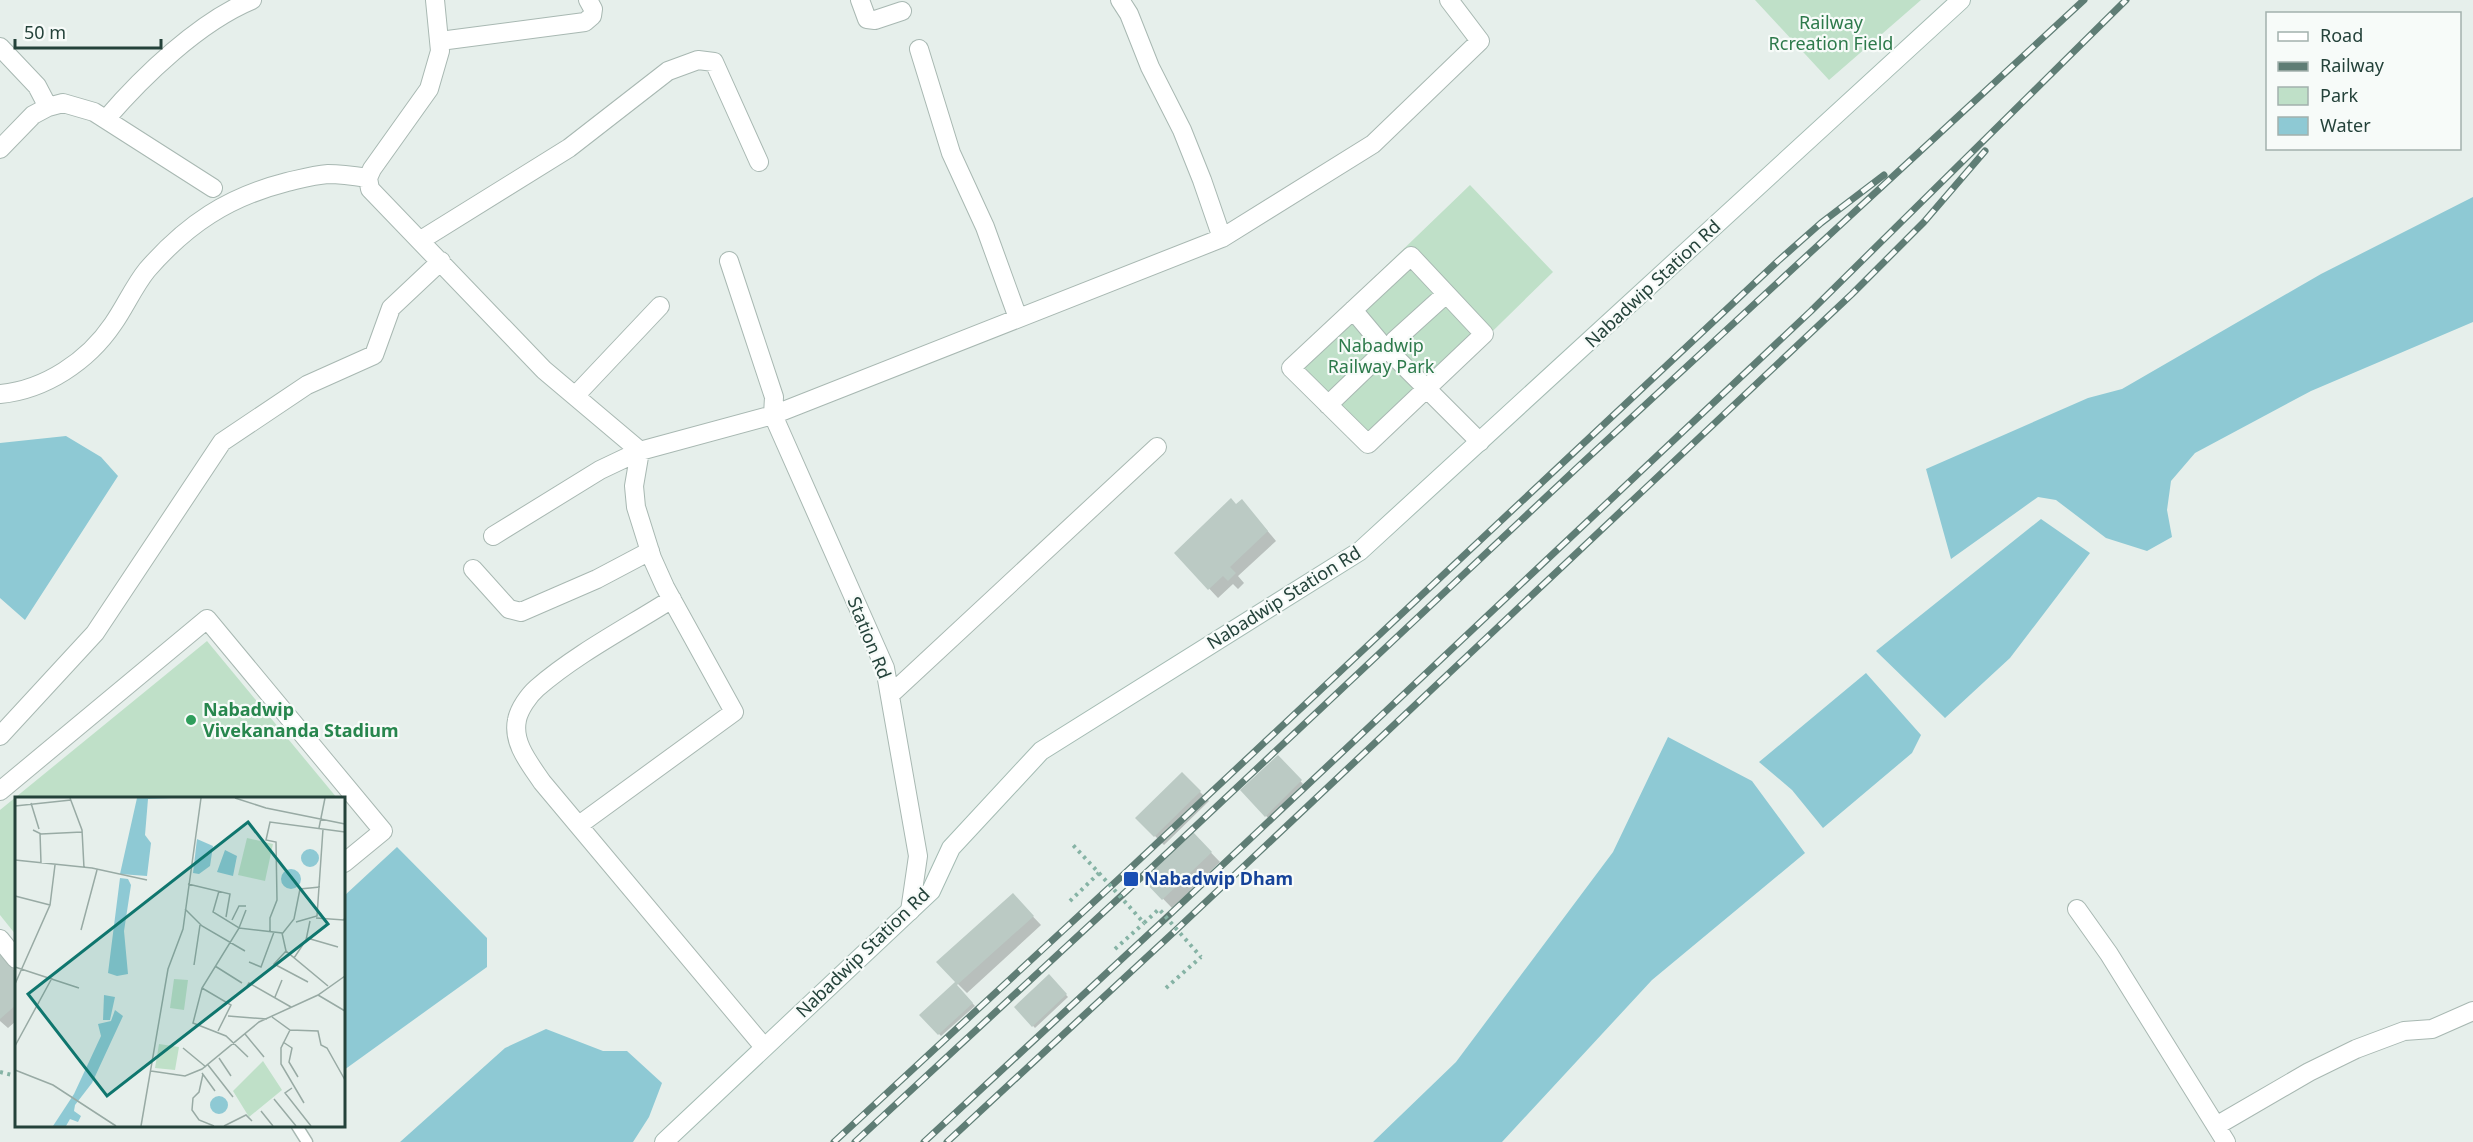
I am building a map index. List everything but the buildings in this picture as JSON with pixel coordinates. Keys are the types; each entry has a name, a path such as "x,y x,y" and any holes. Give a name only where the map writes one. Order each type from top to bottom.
{"street":[{"path":"106,119 138,82 196,35 219,8 236,6 252,0"},
{"path":"435,0 440,51 429,89 372,169 368,178 370,189 544,370 640,451"},
{"path":"440,41 585,22 592,16 593,9 588,0"},
{"path":"860,0 867,19 875,20 902,11"},
{"path":"1120,0 1182,130 1222,238"},
{"path":"493,536 600,470 640,451 772,415 1222,238 1373,144 1480,41 1449,0"},
{"name":"Nabadwip Station Rd","path":"664,1142 931,891 951,848 1041,751 1360,551 1961,0"},
{"path":"0,47 37,86 48,107"},
{"path":"919,49 951,153 986,227 1018,318"},
{"path":"421,240 569,148 668,71 698,60 714,62 759,162"},
{"path":"0,149 33,116 48,107 63,103 78,106 106,119 213,188"},
{"path":"0,394 45,382 67,370 112,326 146,272 191,227 209,213 237,198 270,186 307,177 326,174 368,178"},
{"path":"1410,256 1484,334 1368,444 1291,368 1353,310 1410,256"},
{"path":"0,736 95,633 222,442 306,385 374,355 391,308 441,261"},
{"path":"729,261 774,397 772,415"},
{"path":"1328,405 1446,294"},
{"path":"575,396 660,306"},
{"path":"1353,310 1387,348 1480,442"},
{"name":"Station Rd","path":"772,415 885,668 918,856 910,911"},
{"path":"890,695 1157,447"},
{"path":"579,825 734,712 672,599 650,550 636,507 634,486 640,451"},
{"path":"473,569 509,609 521,612 597,579 650,550"},
{"path":"672,599 535,690 517,718 516,736 529,763 542,782 764,1047"},
{"path":"0,790 207,619 383,831 345,862"},
{"path":"2078,909 2109,954 2226,1142"},
{"path":"0,939 15,958"},
{"path":"2216,1126 2309,1072 2356,1049 2404,1031 2432,1029 2473,1011"}],"lane":[{"path":"298,1127 307,1142"}],"path":[{"path":"1072,844 1144,922"},
{"path":"1070,901 1099,873"},
{"path":"1115,949 1159,909 1201,957 1166,988"},
{"path":"0,1072 15,1076"}],"green space":[{"name":"Railway Rcreation Field","path":"1755,0 1921,0 1829,80"},
{"name":"Nabadwip Railway Park","path":"1470,185 1553,272 1368,453 1282,366"},
{"name":"Nabadwip Vivekananda Stadium","path":"207,641 336,797 16,797"},
{"name":"Nabadwip Vivekananda Stadium","path":"15,798 15,934 0,915 0,810"}],"water":[{"path":"2473,197 2473,322 2311,391 2195,453 2171,481 2167,510 2172,537 2147,551 2106,538 2056,500 2038,497 1951,559 1926,469 2088,398 2122,389 2321,274"},
{"path":"66,436 101,457 118,476 25,620 0,598 0,443"},
{"path":"2041,519 2090,553 2010,658 1945,718 1876,651"},
{"path":"1866,673 1921,735 1912,753 1823,828 1792,790 1759,762"},
{"path":"1668,737 1752,781 1805,853 1652,980 1502,1142 1373,1142 1456,1062 1613,852"},
{"path":"397,847 487,938 487,967 345,1069 345,895"},
{"path":"546,1029 603,1051 627,1051 662,1083 649,1117 633,1142 400,1142 505,1048"}],"railway":[{"path":"855,1142 1133,885 1579,466 2084,0"},
{"path":"924,1142 1165,919 1811,311 2126,0"},
{"path":"947,1142 1175,931 1852,294 1924,222 1985,151"},
{"path":"834,1142 1123,875 1778,261 1821,223 1884,175"}],"place":[{"name":"Nabadwip Vivekananda Stadium","path":"191,720"},
{"name":"Nabadwip Dham","path":"1131,879"}]}
